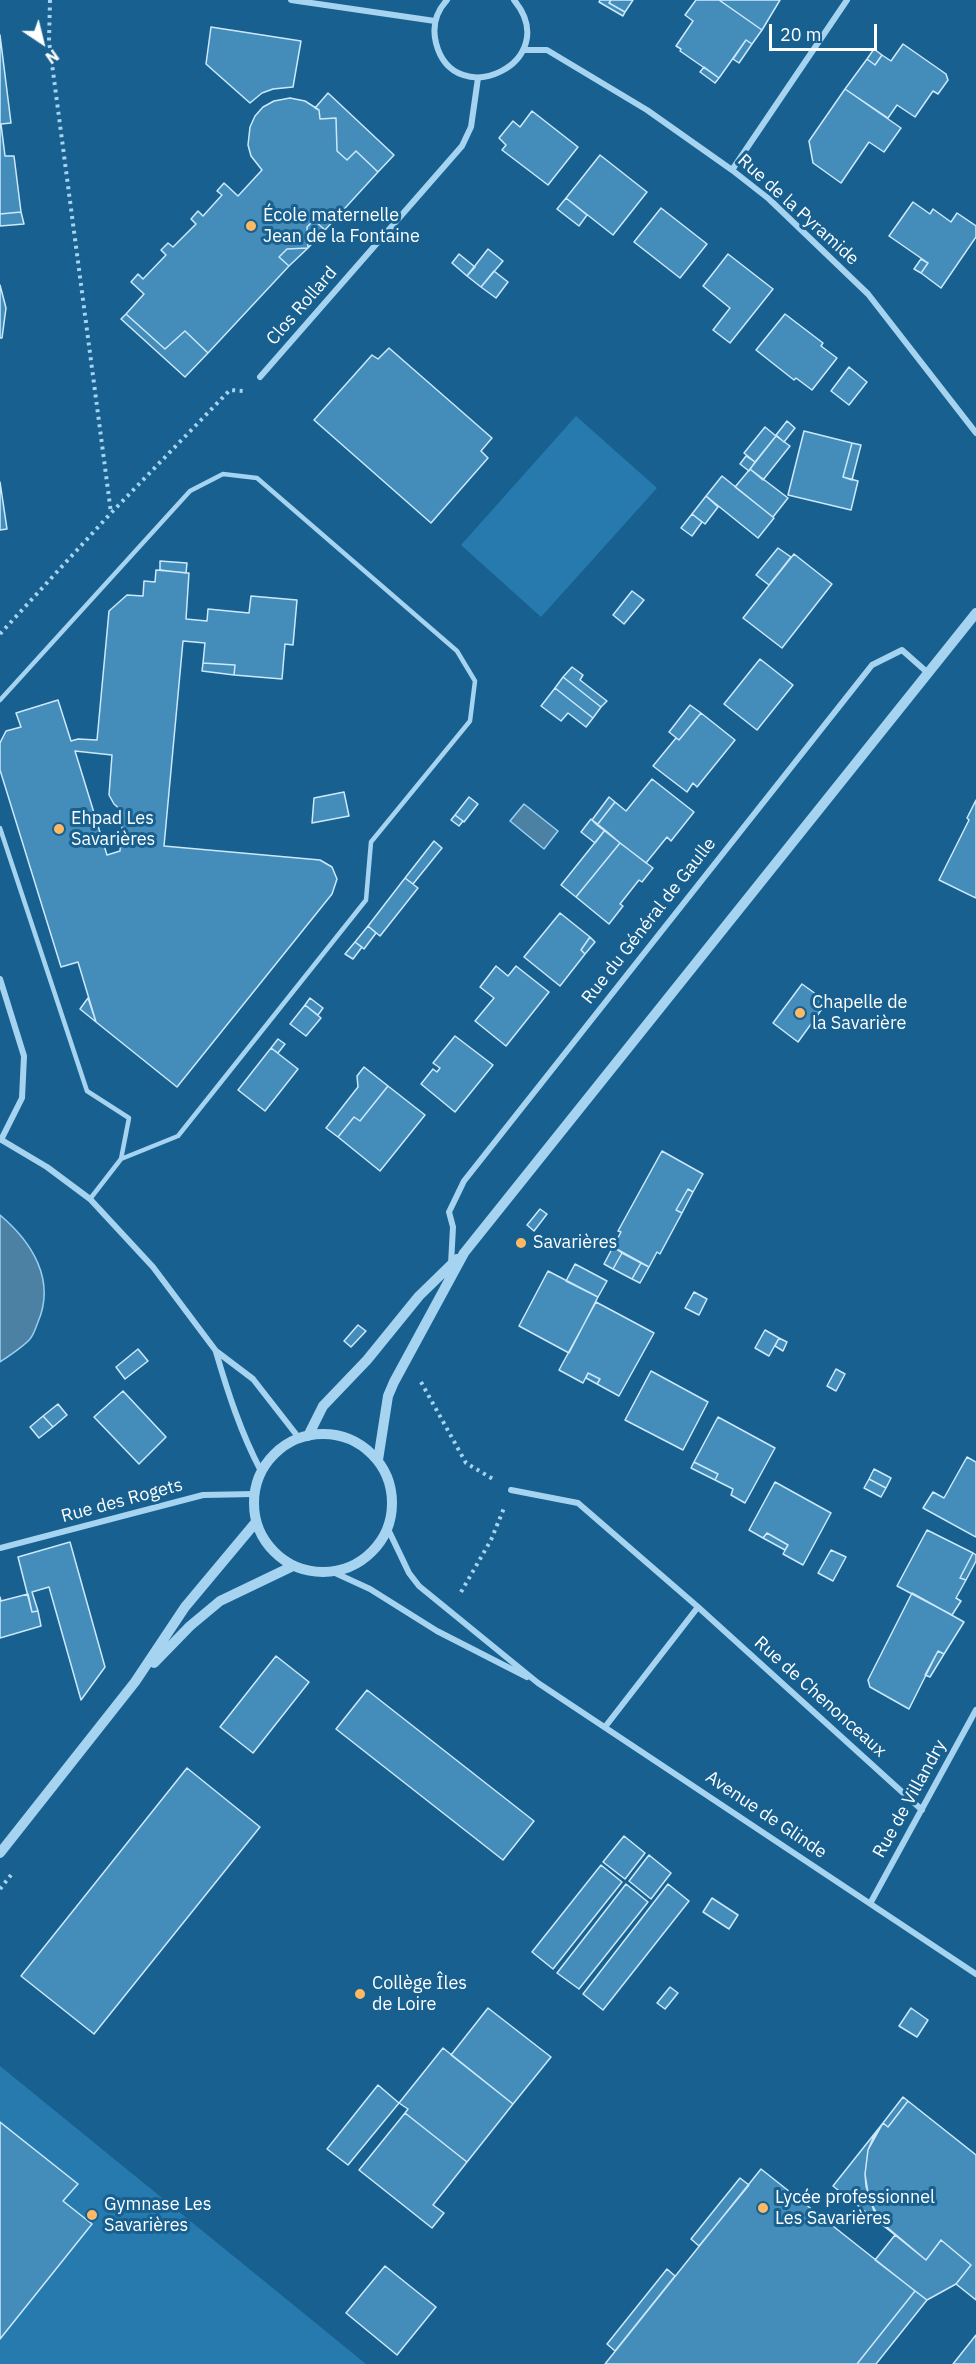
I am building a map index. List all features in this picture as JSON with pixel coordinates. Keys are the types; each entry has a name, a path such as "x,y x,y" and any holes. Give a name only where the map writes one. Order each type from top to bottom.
{"street":[{"path":"291,0 435,21"},
{"path":"447,0 435,21 435,41 441,56 457,71 478,78 492,76 506,70 523,50 526,39 525,20 514,0"},
{"path":"732,170 847,0"},
{"name":"Rue de la Pyramide","path":"523,50 547,50 647,110 732,170 769,200 868,294 976,433"},
{"name":"Clos Rollard","path":"260,377 462,146 471,127 478,78"},
{"path":"303,1437 323,1406 367,1360 419,1296 464,1253 976,613"},
{"name":"Rue du Général de Gaulle","path":"451,1265 453,1227 449,1212 464,1181 872,664 902,650 928,673"},
{"path":"0,979 24,1056 22,1098 1,1139 47,1167 90,1199 153,1266 216,1352 253,1379 303,1437"},
{"path":"378,1460 388,1396 405,1359 464,1253"},
{"path":"216,1352 247,1445 261,1471"},
{"path":"324,1434 345,1437 365,1448 378,1460 389,1481 392,1496 391,1516 381,1541 368,1556 351,1567 333,1572 310,1571 293,1566 267,1545 256,1522 253,1506 254,1494 261,1471 280,1448 303,1437 324,1434"},
{"name":"Rue de Chenonceaux","path":"511,1490 578,1503 698,1607 922,1810"},
{"name":"Rue des Rogets","path":"0,1548 203,1495 254,1494"},
{"path":"0,1853 135,1682 185,1607 256,1522"},
{"name":"Avenue de Glinde","path":"387,1527 419,1586 538,1683 871,1902 976,1974"},
{"path":"135,1682 190,1626 220,1601 293,1566"},
{"name":"Avenue de Glinde","path":"333,1572 370,1589 436,1630 538,1683"},
{"path":"605,1727 698,1607"},
{"name":"Rue de Villandry","path":"871,1902 976,1710"}],"lane":[{"path":"0,700 190,491 223,474 257,478 457,651 475,681 470,721 370,842 366,900 178,1136 120,1159"},
{"path":"0,828 87,1091 129,1118 120,1159 90,1199"}],"path":[{"path":"50,0 49,41 111,513"},
{"path":"0,634 111,513 230,390 248,391 260,377"},
{"path":"388,1396 408,1402 420,1380 466,1463 511,1490 491,1540 449,1611"}],"shaded area":[{"path":"576,416 657,488 541,617 461,545"},
{"path":"524,804 558,831 544,849 510,821"},
{"path":"0,1215 22,1237 31,1250 38,1263 44,1291 43,1306 31,1337 0,1362"},
{"name":"Gymnase Les Savarières","path":"0,2066 366,2364 0,2364"}],"building":[{"path":"600,0 611,0 609,3 625,12 623,16 599,2"},
{"path":"611,0 633,0 625,12 609,3"},
{"path":"696,0 719,0 762,30 752,44 746,40 719,78 676,46 693,21 685,15"},
{"path":"719,0 780,0 762,30"},
{"path":"211,27 301,41 293,87 273,89 262,93 250,103 206,64"},
{"path":"0,35 11,123 1,124 5,156 14,156 21,212 0,214"},
{"path":"746,40 752,44 739,63 733,59"},
{"path":"903,44 946,74 948,80 938,94 933,91 915,117 897,105 888,118 845,89 867,59 875,65 882,55 891,61"},
{"path":"874,49 882,55 875,65 867,59"},
{"path":"704,67 719,78 715,83 700,72"},
{"path":"845,89 901,128 884,152 869,142 841,183 813,163 809,141"},
{"path":"328,93 394,155 378,172 356,151 347,160 337,151 336,118 320,119 319,110 315,108"},
{"name":"École maternelle Jean de la Fontaine","path":"290,98 305,101 319,110 320,119 336,118 337,151 347,160 356,151 378,172 325,230 314,220 307,227 308,248 287,249 279,257 289,266 208,353 185,331 165,349 126,314 144,294 131,282 138,274 143,279 166,255 161,250 168,243 173,247 196,224 191,219 198,211 203,216 222,195 217,191 224,183 238,196 262,170 251,156 248,145 250,127 255,116 263,107 274,101"},
{"path":"532,111 578,147 548,185 502,150 506,145 499,138 513,121 520,127"},
{"path":"600,155 647,192 613,235 566,198"},
{"path":"566,198 587,215 579,226 557,209"},
{"path":"913,202 930,214 933,209 951,222 957,213 976,226 976,237 941,288 921,273 928,263 889,236"},
{"path":"661,208 707,244 680,278 634,242"},
{"path":"21,212 24,224 0,226 0,214"},
{"path":"314,220 325,230 308,248 307,227"},
{"path":"308,248 289,266 279,257 287,249"},
{"path":"488,249 503,261 481,287 467,276"},
{"path":"459,254 475,267 467,276 452,263"},
{"path":"728,254 773,289 730,343 713,330 730,308 703,286"},
{"path":"921,259 928,263 921,273 914,269"},
{"path":"494,271 508,282 496,298 481,287"},
{"path":"0,285 6,308 2,338 0,338"},
{"path":"126,314 165,349 185,331 208,353 185,377 121,319"},
{"path":"785,314 823,343 821,346 837,358 812,390 796,378 794,380 756,350"},
{"path":"389,348 492,438 481,451 488,458 431,523 314,420 372,355 378,359"},
{"path":"849,367 867,382 849,405 831,391"},
{"path":"787,421 795,428 784,442 776,435"},
{"path":"765,427 776,436 755,462 744,453"},
{"path":"804,431 852,443 843,477 858,481 851,510 788,495"},
{"path":"776,436 790,446 763,480 750,469"},
{"path":"852,443 861,445 852,480 843,477"},
{"path":"746,456 755,462 749,471 740,464"},
{"path":"750,469 788,498 773,517 735,487"},
{"path":"722,476 774,518 758,538 706,496"},
{"path":"0,482 7,529 0,530"},
{"path":"706,496 718,507 705,524 692,514"},
{"path":"692,514 702,522 692,536 681,528"},
{"path":"778,548 791,557 769,585 756,575"},
{"path":"794,554 832,584 782,648 743,618"},
{"path":"160,561 187,563 186,573 160,570"},
{"name":"Ehpad Les Savarières","path":"156,570 189,573 186,619 207,621 208,609 249,613 251,596 297,600 293,645 285,644 282,679 234,675 235,665 203,663 205,643 183,641 164,846 320,860 332,867 337,879 332,894 177,1087 96,1022 78,962 61,967 0,770 0,743 6,731 21,727 16,713 58,700 71,741 97,740 109,611 127,595 143,596 144,581 155,582","holes":["75,751 112,755 109,795 114,804 123,812 120,851 107,855"]},
{"path":"632,591 644,600 624,624 613,615"},
{"path":"760,659 793,685 757,730 724,704"},
{"path":"203,663 235,665 234,675 202,671"},
{"path":"572,667 583,675 580,680 607,701 601,707 563,677"},
{"path":"563,677 601,707 593,718 555,688"},
{"path":"555,688 593,718 586,727 568,713 561,721 541,706"},
{"path":"690,705 701,713 679,740 669,732"},
{"path":"701,713 735,740 697,787 693,783 687,792 653,766 676,738 679,740"},
{"path":"652,779 694,812 671,841 667,837 646,863 597,825 615,802 626,811"},
{"path":"344,792 349,816 312,823 314,798"},
{"path":"469,797 478,804 464,822 455,815"},
{"path":"609,797 615,802 597,825 592,820"},
{"path":"976,800 976,898 939,880 969,820 967,818"},
{"path":"455,815 463,821 459,826 451,820"},
{"path":"591,819 605,830 595,843 581,832"},
{"path":"605,830 620,843 576,897 561,885"},
{"path":"434,841 442,848 413,884 405,878"},
{"path":"620,843 653,868 642,882 639,880 620,904 623,906 609,924 576,897"},
{"path":"405,878 418,888 380,936 368,926"},
{"path":"560,913 590,937 581,950 585,954 560,986 524,957"},
{"path":"368,926 376,933 364,949 355,942"},
{"path":"590,937 595,942 585,954 581,950"},
{"path":"355,942 362,947 353,959 345,954"},
{"path":"496,966 508,976 516,966 549,992 506,1046 475,1021 494,998 480,987"},
{"name":"Chapelle de la Savarière","path":"802,984 827,1002 798,1042 773,1023"},
{"path":"88,998 96,1022 80,1009"},
{"path":"310,998 323,1008 318,1015 305,1005"},
{"path":"305,1005 321,1018 306,1036 290,1024"},
{"path":"455,1036 493,1065 455,1112 421,1084 433,1069 437,1072 440,1068 433,1063"},
{"path":"278,1039 285,1044 278,1053 271,1048"},
{"path":"271,1048 298,1069 265,1111 238,1090"},
{"path":"364,1067 388,1086 360,1121 354,1117 338,1137 326,1128 358,1087 357,1076"},
{"path":"388,1086 425,1115 380,1171 338,1137 354,1117 360,1121"},
{"path":"662,1151 703,1174 693,1192 688,1189 676,1210 682,1213 660,1254 657,1252 649,1267 613,1247 621,1232 618,1231"},
{"path":"688,1189 693,1192 682,1213 676,1210"},
{"path":"540,1209 547,1214 534,1231 527,1225"},
{"path":"613,1247 622,1253 613,1269 604,1264"},
{"path":"622,1253 641,1263 632,1279 613,1269"},
{"path":"641,1263 649,1267 640,1283 632,1279"},
{"path":"575,1264 607,1281 598,1297 566,1281"},
{"path":"548,1271 598,1297 569,1353 519,1326"},
{"path":"694,1292 707,1299 699,1315 685,1308"},
{"path":"596,1302 654,1333 619,1396 597,1384 600,1379 588,1373 583,1383 559,1370"},
{"path":"358,1325 366,1331 351,1347 344,1341"},
{"path":"765,1330 779,1338 769,1356 755,1348"},
{"path":"779,1338 787,1342 783,1351 775,1346"},
{"path":"138,1349 148,1361 125,1379 116,1367"},
{"path":"836,1369 845,1374 836,1391 827,1386"},
{"path":"651,1371 708,1402 683,1450 625,1420"},
{"path":"588,1373 600,1379 597,1384 586,1378"},
{"path":"123,1391 166,1437 139,1464 94,1417"},
{"path":"58,1404 67,1415 53,1427 43,1416"},
{"path":"43,1416 53,1427 39,1438 30,1427"},
{"path":"718,1417 775,1448 745,1503 731,1495 733,1489 715,1480 718,1474 694,1462"},
{"path":"967,1457 976,1462 976,1537 923,1508 933,1492 944,1498"},
{"path":"694,1462 718,1474 715,1480 691,1468"},
{"path":"874,1469 891,1478 886,1488 869,1479"},
{"path":"869,1479 886,1488 881,1497 864,1488"},
{"path":"775,1482 831,1513 803,1565 783,1554 788,1545 767,1533 763,1538 749,1530"},
{"path":"927,1530 973,1553 960,1578 966,1580 956,1598 961,1601 952,1615 897,1586"},
{"path":"767,1533 788,1545 785,1550 763,1538"},
{"path":"70,1542 105,1667 81,1700 49,1587 32,1592 38,1611 32,1612 18,1557"},
{"path":"831,1550 846,1557 833,1581 818,1573"},
{"path":"973,1553 976,1555 976,1561 966,1580 960,1578"},
{"path":"912,1593 964,1622 944,1654 938,1651 909,1709 870,1687 868,1680"},
{"path":"28,1594 32,1612 38,1611 41,1626 0,1638 0,1597 1,1601"},
{"path":"938,1651 944,1654 930,1677 925,1675"},
{"path":"276,1656 309,1682 253,1753 220,1727"},
{"path":"367,1690 534,1821 503,1860 336,1729"},
{"path":"187,1768 260,1827 94,2034 21,1976"},
{"path":"624,1836 645,1853 625,1879 603,1862"},
{"path":"649,1855 671,1873 651,1899 629,1881"},
{"path":"601,1865 622,1882 553,1969 532,1952"},
{"path":"626,1884 648,1902 579,1989 557,1973"},
{"path":"668,1884 689,1901 603,2010 583,1994"},
{"path":"712,1898 738,1915 729,1929 703,1912"},
{"path":"670,1987 678,1993 665,2009 657,2003"},
{"path":"488,2008 551,2057 513,2104 451,2055"},
{"path":"911,2008 928,2020 917,2037 899,2026"},
{"path":"443,2048 513,2104 467,2162 405,2113 408,2109 399,2103"},
{"path":"378,2085 399,2103 348,2165 327,2149"},
{"path":"903,2097 908,2101 888,2127 883,2123"},
{"path":"908,2101 976,2155 976,2300 956,2284 971,2265 941,2240 926,2260 882,2223 869,2199 865,2174 868,2150 883,2123 888,2127"},
{"path":"405,2113 467,2162 433,2205 444,2213 432,2228 359,2170"},
{"path":"0,2122 78,2184 63,2201 92,2224 0,2339"},
{"path":"883,2123 868,2150 866,2186 874,2211 882,2223 895,2235 833,2186"},
{"path":"761,2169 915,2291 857,2364 605,2364"},
{"path":"740,2178 749,2185 699,2246 691,2239"},
{"path":"895,2235 926,2260 941,2240 971,2265 956,2284 927,2300 875,2260"},
{"path":"385,2266 436,2307 397,2355 346,2313"},
{"path":"667,2269 675,2276 615,2351 607,2344"},
{"path":"915,2291 927,2300 876,2364 857,2364"},
{"path":"976,2335 976,2364 953,2364"}],"place":[{"name":"École maternelle Jean de la Fontaine","path":"251,226"},
{"name":"Ehpad Les Savarières","path":"59,829"},
{"name":"Chapelle de la Savarière","path":"800,1013"},
{"name":"Savarières","path":"521,1243"},
{"name":"Collège Îles de Loire","path":"360,1994"},
{"name":"Lycée professionnel Les Savarières","path":"763,2208"},
{"name":"Gymnase Les Savarières","path":"92,2215"}]}
